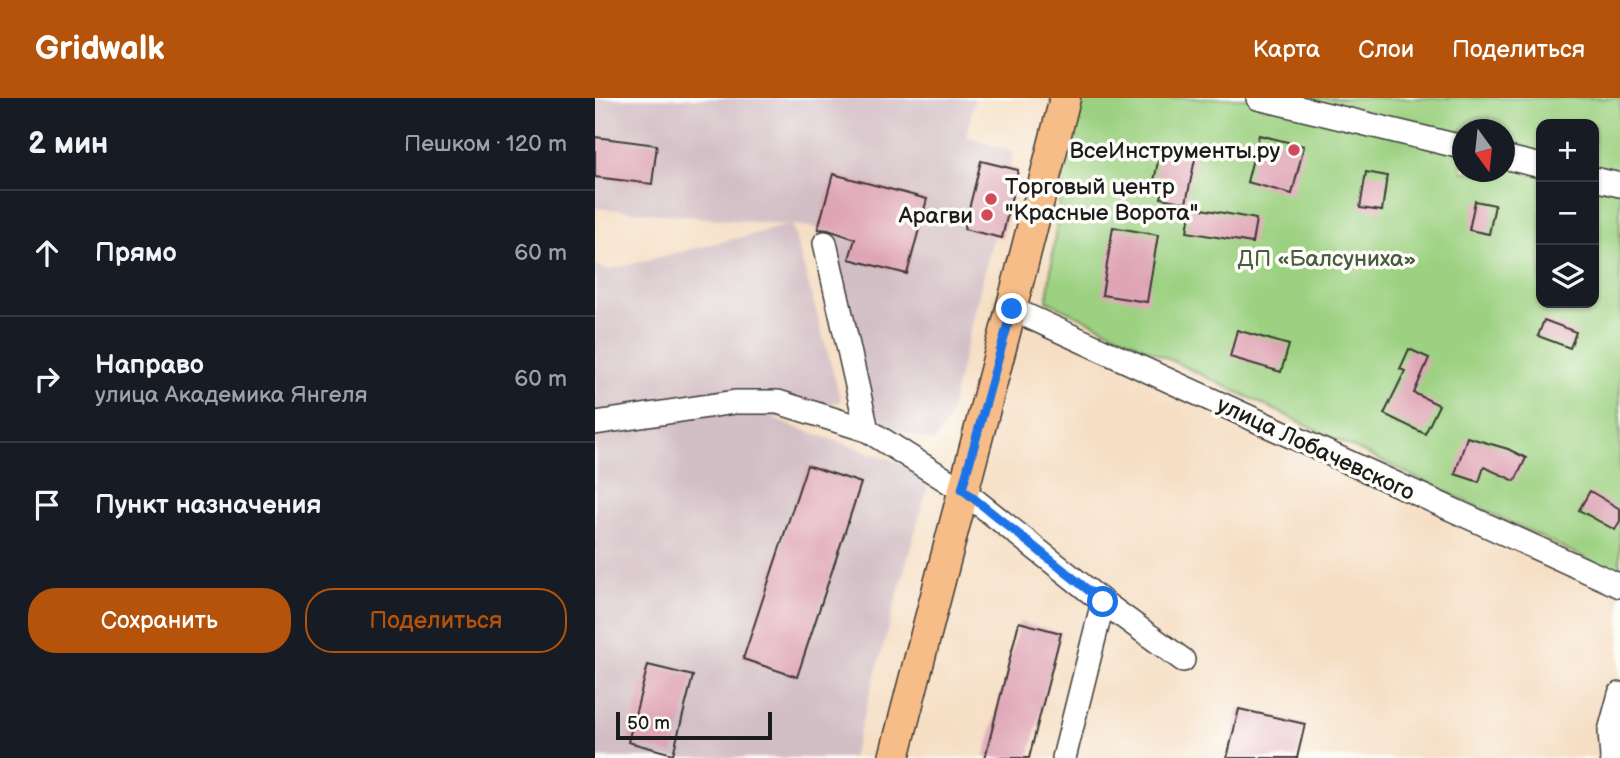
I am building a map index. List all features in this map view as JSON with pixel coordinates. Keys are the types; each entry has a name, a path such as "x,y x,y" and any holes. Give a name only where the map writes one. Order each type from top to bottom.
{"main road":[{"path":"894,758 1065,98"}],"street":[{"path":"1258,98 1452,145"},
{"path":"1515,160 1536,165"},
{"path":"1599,180 1620,185"},
{"path":"825,243 867,430"},
{"name":"улица Лобачевского","path":"1012,309 1620,586"},
{"path":"595,423 736,402 778,402 867,430 962,489 1103,602 1183,660"},
{"path":"1064,758 1103,602"},
{"path":"1612,758 1610,731 1620,694"}],"shaded area":[{"path":"595,98 975,98 966,136 1014,152 948,420 934,442 885,426 864,403 815,227 792,225 841,401 771,419 922,470 927,489 852,758 595,758 595,265 608,270 789,225 595,208 595,153 607,141 595,136"}],"green space":[{"name":"ДП «Балсуниха»","path":"1072,98 1620,98 1620,575 1047,301"}],"building":[{"path":"1259,135 1304,146 1292,194 1247,182"},
{"path":"595,137 657,145 652,184 595,177"},
{"path":"1171,148 1196,154 1186,203 1161,198 1164,184 1154,181 1159,156 1169,158"},
{"name":"Торговый центр \"Красные Ворота\"","path":"981,161 1018,170 1002,238 964,229"},
{"path":"1366,172 1387,176 1382,211 1360,208"},
{"path":"833,174 927,199 907,274 849,259 855,239 818,229"},
{"path":"1475,201 1495,205 1489,234 1469,230"},
{"path":"1191,207 1256,219 1252,243 1187,232"},
{"path":"1113,227 1158,235 1147,302 1102,295"},
{"path":"1544,320 1576,332 1570,348 1538,336"},
{"path":"1237,330 1289,345 1281,372 1230,357"},
{"path":"1409,349 1429,358 1414,393 1439,405 1425,434 1384,414 1405,371 1400,369"},
{"path":"1467,437 1508,449 1526,458 1515,481 1484,467 1479,482 1455,474"},
{"path":"807,465 861,483 797,677 743,659"},
{"path":"1590,491 1620,509 1620,521 1615,530 1579,510"},
{"path":"1019,622 1061,633 1029,758 985,758"},
{"path":"648,665 693,676 673,754 628,742"},
{"path":"1239,709 1305,724 1297,758 1227,758"}],"place":[{"name":"ВсеИнструменты.ру","path":"1294,150"},
{"name":"Торговый центр \"Красные Ворота\"","path":"991,199"},
{"name":"Арагви","path":"987,215"}],"route":[{"path":"1012,309 962,489 1103,602"}]}
